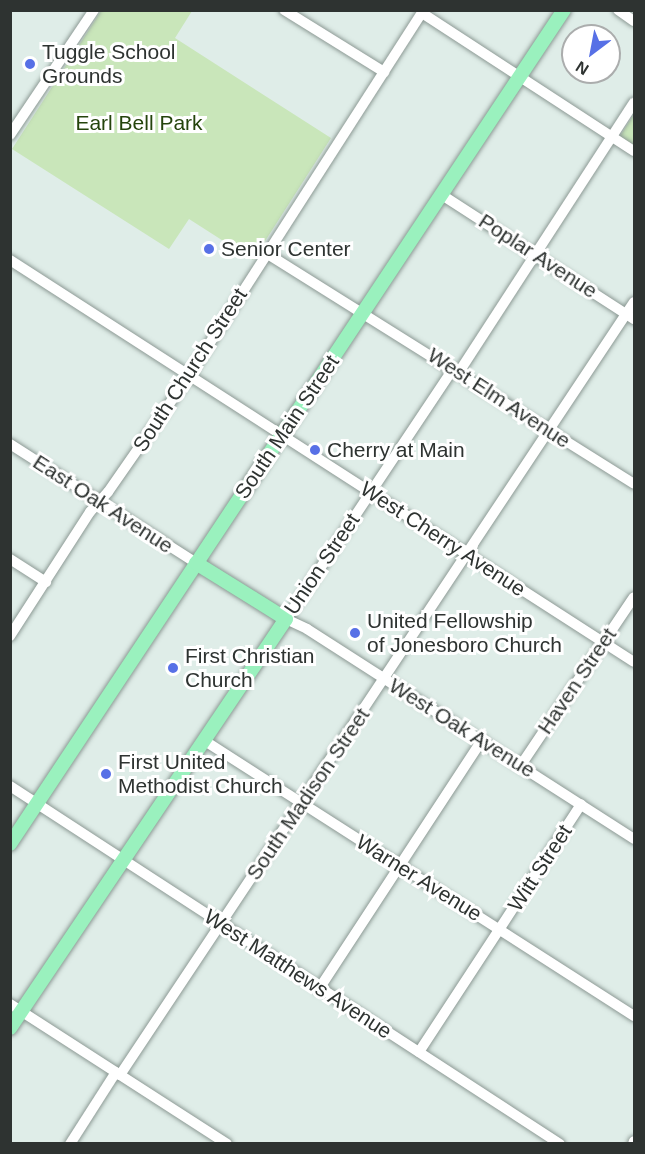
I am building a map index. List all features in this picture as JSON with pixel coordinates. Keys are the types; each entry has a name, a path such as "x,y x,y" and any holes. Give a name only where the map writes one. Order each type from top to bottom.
{"main road":[{"name":"South Main Street","path":"10,844 564,10"},
{"name":"West Oak Avenue","path":"196,563 286,619"},
{"name":"Union Street","path":"10,1028 16,1007 124,859 286,619"}],"street":[{"path":"10,135 94,10"},
{"path":"284,10 384,72"},
{"path":"618,10 634,21"},
{"path":"423,12 519,78 634,151"},
{"name":"South Church Street","path":"10,636 99,502 188,377 423,12"},
{"name":"Union Street","path":"286,619 370,492 535,255 634,103"},
{"name":"Poplar Avenue","path":"442,195 631,316"},
{"name":"West Elm Avenue","path":"266,253 634,484"},
{"name":"West Cherry Avenue","path":"10,260 188,377 634,662"},
{"name":"South Madison Street","path":"70,1143 302,803 548,430 631,316 634,302"},
{"name":"East Oak Avenue","path":"10,444 196,563"},
{"path":"10,559 46,582"},
{"name":"Haven Street","path":"520,765 634,597"},
{"name":"West Oak Avenue","path":"286,619 482,740 634,839"},
{"path":"319,989 482,740"},
{"name":"Warner Avenue","path":"205,741 634,1016"},
{"name":"West Matthews Avenue","path":"10,786 319,989 560,1143"},
{"name":"Witt Street","path":"419,1052 581,804"},
{"path":"16,1007 226,1143"}],"green space":[{"name":"Earl Bell Park","path":"101,11 192,11 175,38 331,138 253,260 189,219 169,249 12,149"},
{"path":"634,114 634,146 620,136"}],"place":[{"name":"Tuggle School Grounds","path":"30,64"},
{"name":"Senior Center","path":"209,249"},
{"name":"Cherry at Main","path":"315,450"},
{"name":"United Fellowship of Jonesboro Church","path":"355,633"},
{"name":"First Christian Church","path":"173,668"},
{"name":"First United Methodist Church","path":"106,774"}]}
